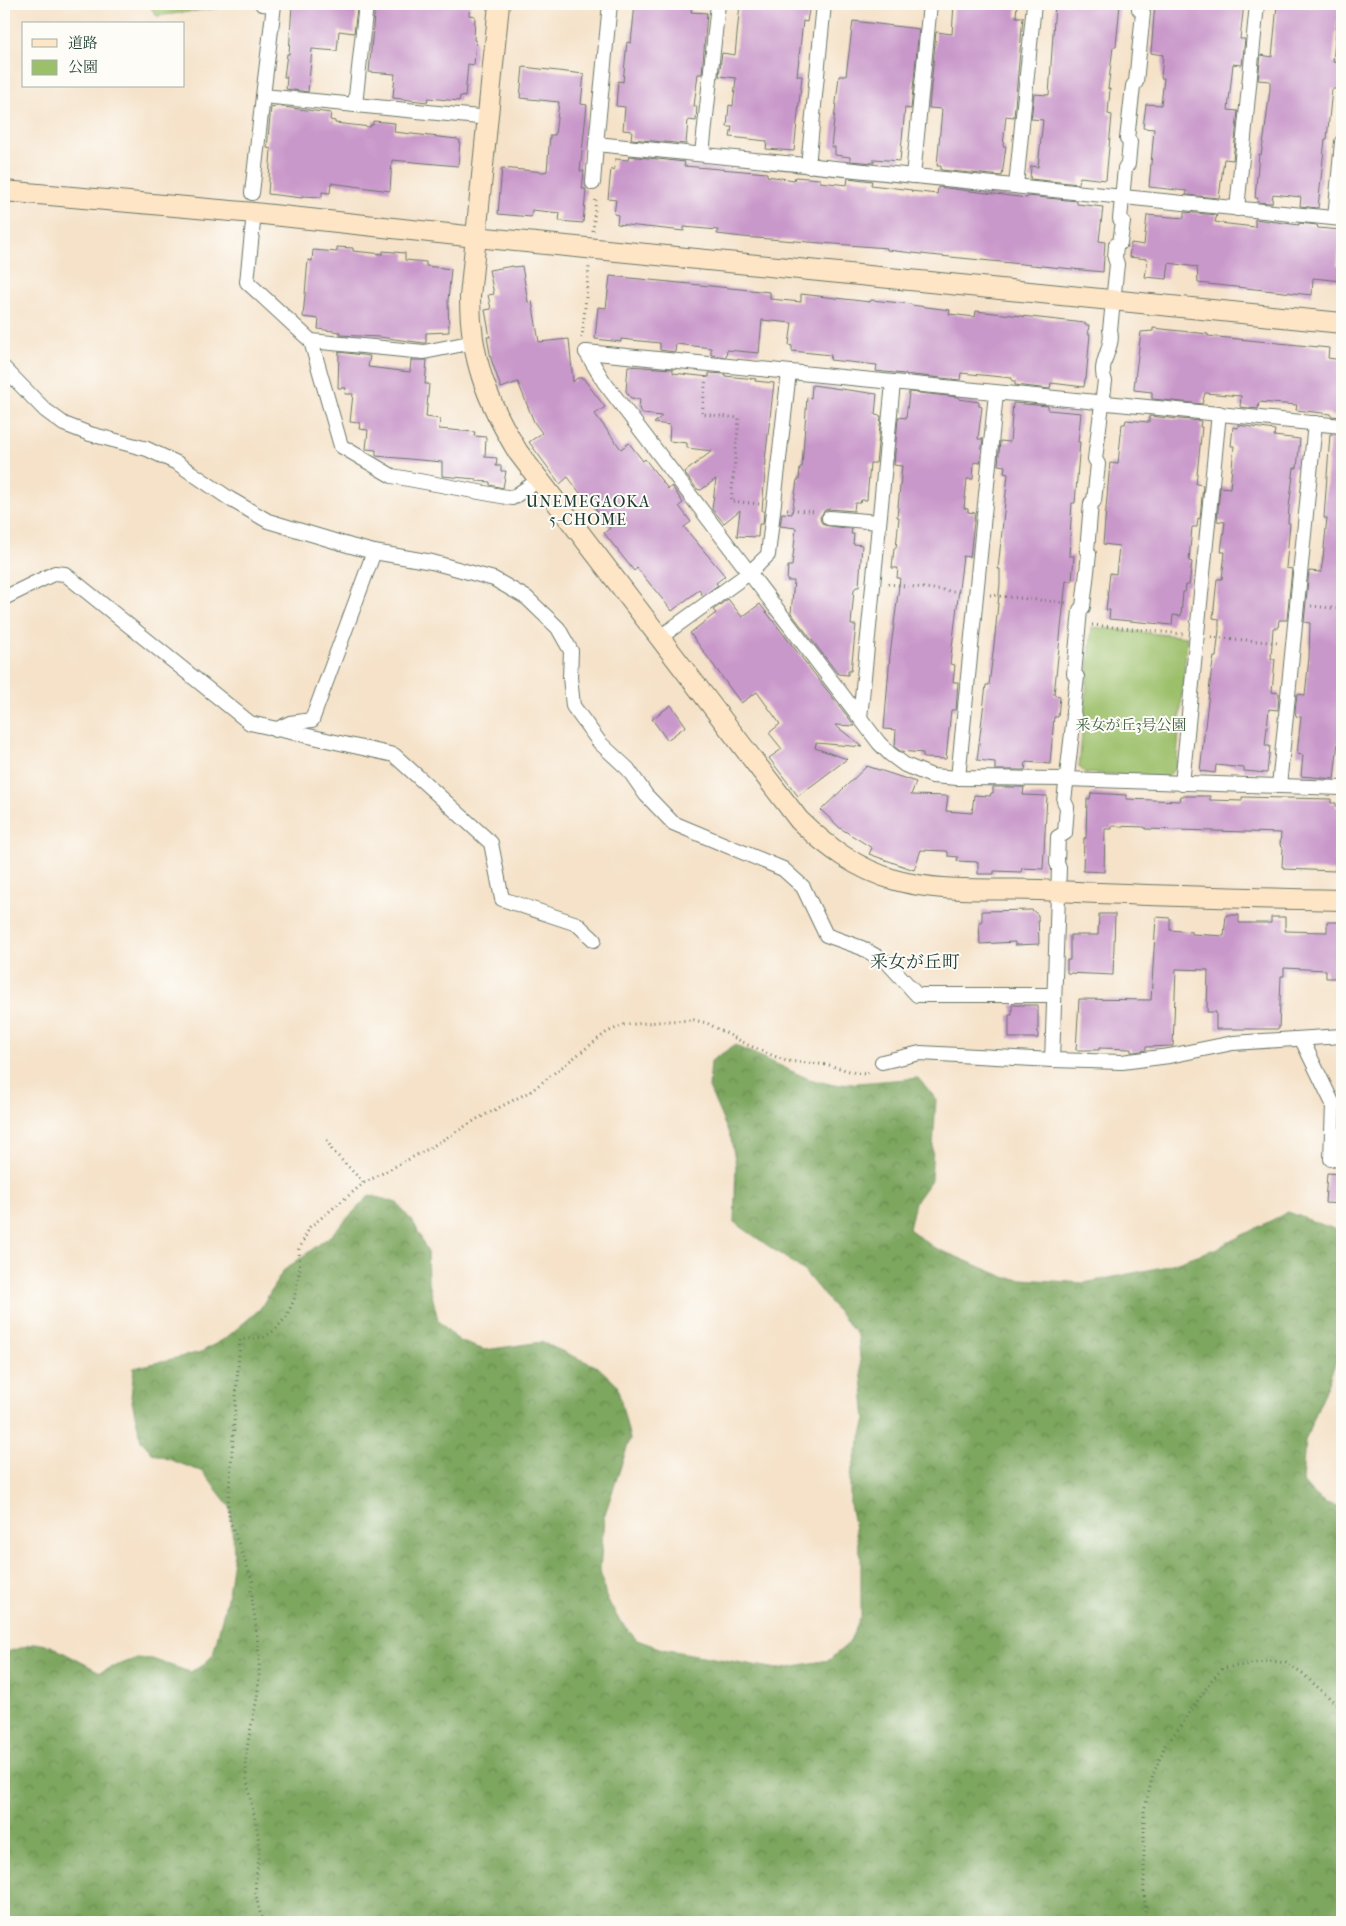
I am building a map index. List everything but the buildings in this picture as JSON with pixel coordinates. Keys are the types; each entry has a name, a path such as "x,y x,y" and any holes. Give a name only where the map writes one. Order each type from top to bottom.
{"street":[{"path":"252,192 274,5 262,4"},
{"path":"355,105 366,4"},
{"path":"499,4 470,297 470,321 484,385 499,421 518,452 799,820 823,842 846,858 875,873 916,884 937,887 1058,892 1342,900"},
{"path":"593,183 610,4"},
{"path":"702,154 718,4"},
{"path":"808,166 824,4"},
{"path":"913,176 930,4"},
{"path":"1016,186 1034,4"},
{"path":"1052,1060 1059,868 1057,864 1058,837 1065,833 1067,806 1064,801 1077,677 1074,674 1080,610 1083,607 1089,554 1087,551 1091,503 1094,501 1098,464 1095,459 1105,381 1102,375 1105,355 1109,348 1117,264 1115,252 1116,245 1120,243 1123,222 1120,219 1125,168 1128,164 1130,142 1127,139 1133,86 1136,82 1143,13 1139,9 1140,4"},
{"path":"1237,209 1257,4"},
{"path":"263,96 488,118"},
{"path":"596,144 1338,219 1342,142"},
{"path":"4,191 254,213 476,237 1342,323"},
{"path":"254,213 247,282 311,341 341,446 392,476 512,498 539,480"},
{"path":"311,341 424,352 474,342"},
{"path":"1342,426 586,352 604,382 879,743 905,765 932,776 958,778 1066,779 1342,788"},
{"path":"4,368 45,410 64,424 90,434 147,449 177,463 230,499 268,521 374,552 432,562 494,579 527,598 558,628 571,651 570,677 573,706 600,744 628,769 646,795 673,824 783,869 803,887 826,936 862,948 888,963 917,995 1054,995"},
{"path":"659,638 749,573 768,555 789,372"},
{"path":"860,718 893,383"},
{"path":"958,778 996,393"},
{"path":"1182,784 1219,413"},
{"path":"1279,786 1315,423"},
{"path":"829,518 879,522"},
{"path":"275,730 290,723 312,720 374,552"},
{"path":"4,598 55,574 65,574 250,723 394,755 491,843 502,899 577,924 594,940"},
{"path":"882,1062 920,1053 1122,1062 1176,1055 1234,1043 1342,1036"},
{"path":"1302,1040 1334,1104 1331,1159 1342,1160"}],"path":[{"path":"708,364 702,414 739,418 731,501 774,506 782,509 829,513 829,518"},
{"path":"1297,604 1342,609"},
{"path":"1087,624 1293,645"},
{"path":"264,1922 260,1914 256,1881 259,1849 256,1823 246,1770 247,1749 258,1689 258,1658 251,1591 253,1582 230,1521 228,1506 240,1340 264,1337 275,1330 286,1318 294,1300 300,1267 299,1249 310,1227 364,1183 428,1149 477,1119 531,1091 607,1032 624,1025 685,1020 707,1023 748,1046 786,1061 829,1065 856,1073 866,1074 882,1062"},
{"path":"327,1140 332,1150 364,1183"},
{"path":"1146,1922 1144,1811 1153,1775 1165,1745 1181,1726 1210,1682 1223,1668 1270,1662 1286,1663 1304,1675 1342,1709"}],"green space":[{"path":"148,4 226,4 226,7 157,16"},
{"name":"釆女が丘3号公園","path":"1092,627 1187,637 1176,768 1167,777 1085,773 1079,767"},
{"path":"735,1045 809,1079 834,1085 918,1078 936,1099 931,1180 915,1202 909,1229 933,1247 1007,1278 1084,1283 1163,1267 1215,1249 1288,1212 1342,1232 1342,1346 1305,1441 1302,1481 1324,1502 1342,1506 1342,1922 4,1922 4,1653 36,1643 51,1646 100,1672 137,1658 152,1659 190,1672 202,1666 213,1655 228,1594 234,1552 230,1507 203,1472 152,1453 141,1440 131,1397 134,1368 201,1352 226,1338 260,1309 283,1271 329,1237 370,1195 397,1203 415,1225 427,1251 428,1278 438,1320 459,1341 485,1350 541,1342 598,1367 617,1385 630,1439 604,1517 600,1571 606,1597 619,1620 637,1640 662,1649 777,1669 829,1660 849,1643 861,1616 861,1557 850,1505 850,1476 866,1420 858,1336 803,1270 734,1222 736,1165 731,1139 709,1088 711,1061"}],"district":[{"name":"UNEMEGAOKA 5-CHOME","path":"588,510"},
{"name":"釆女が丘町","path":"915,962"}]}
